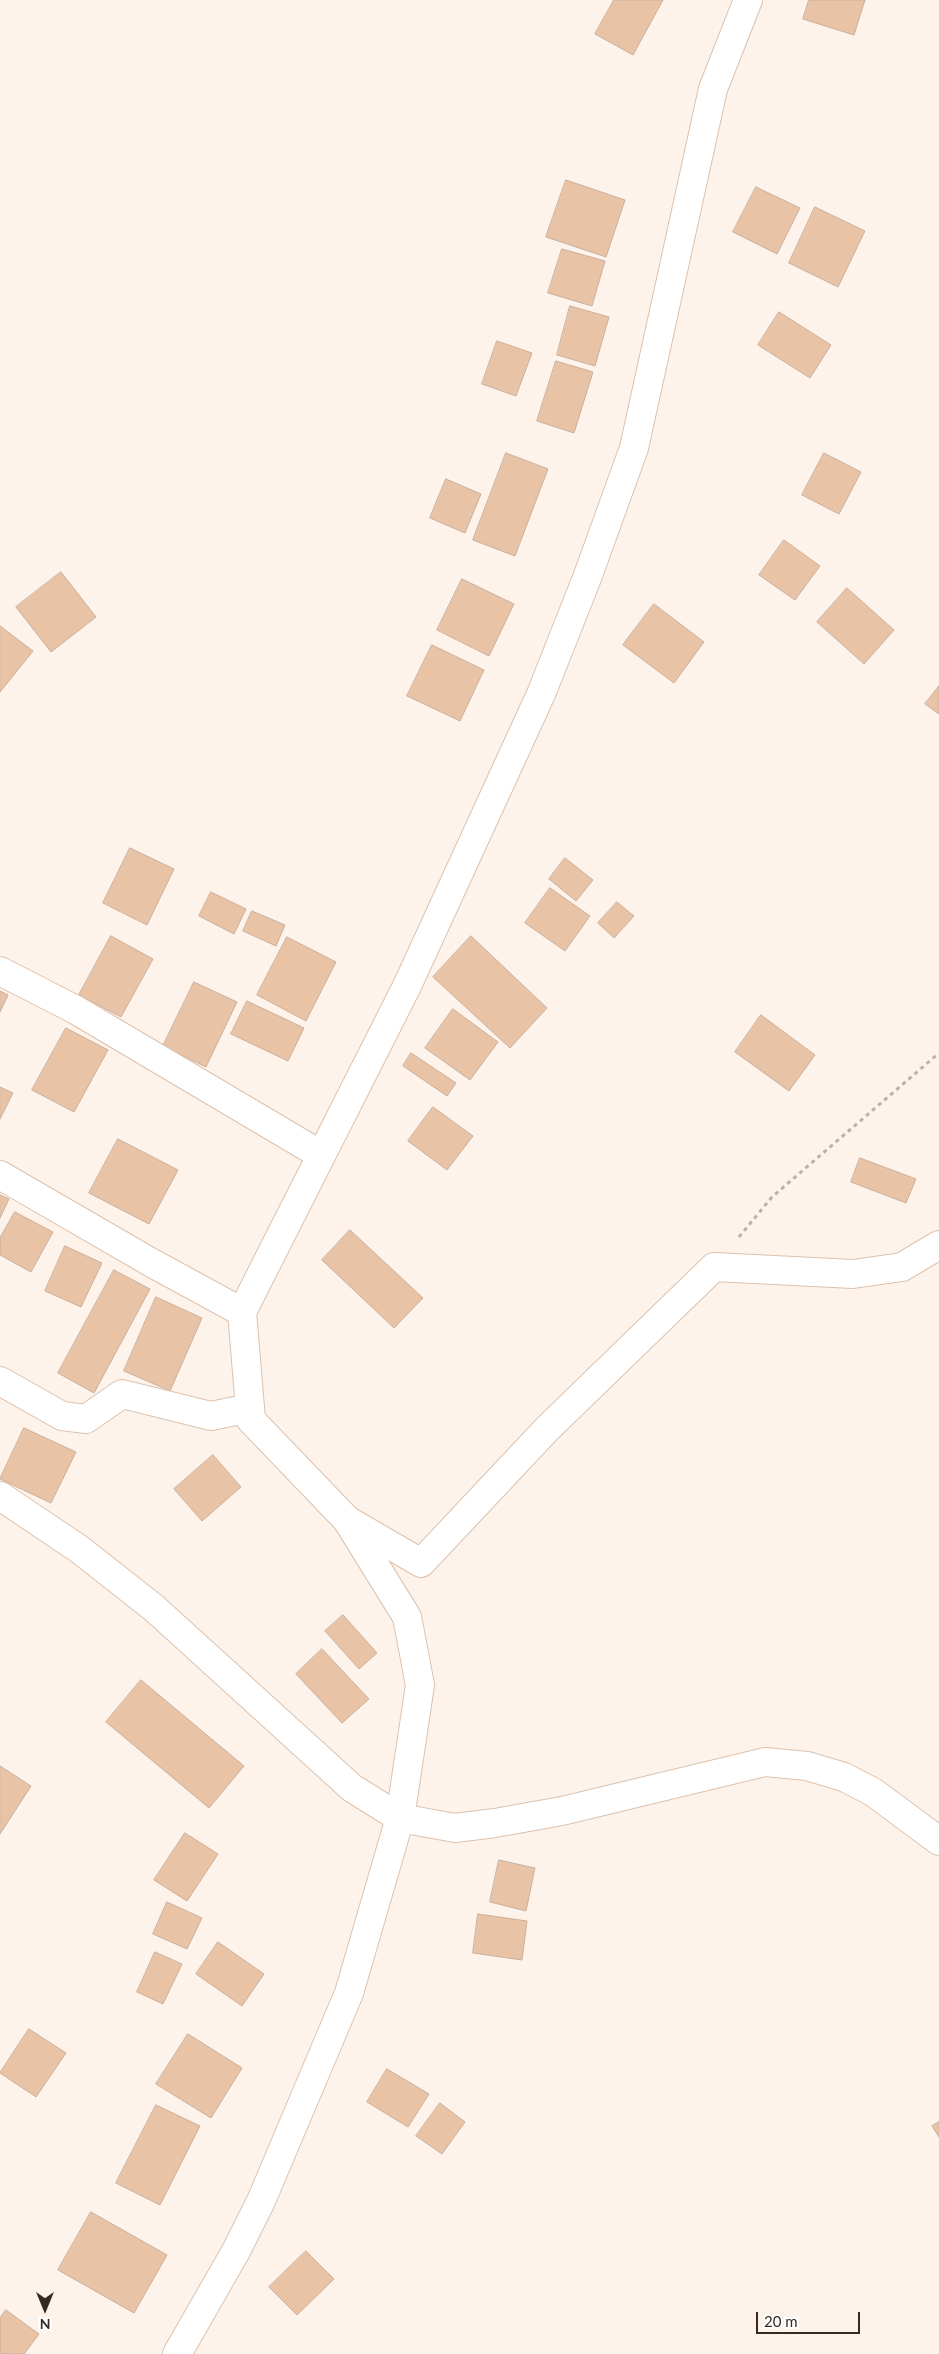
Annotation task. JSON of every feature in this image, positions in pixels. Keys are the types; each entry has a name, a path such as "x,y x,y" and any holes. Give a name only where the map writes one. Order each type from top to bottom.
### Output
{"street":[{"path":"177,2354 236,2251 261,2201 349,1993 400,1818 420,1685 407,1617 347,1520 251,1420 242,1312 407,986 541,694 586,578 634,448 713,89 748,0"},
{"path":"0,971 76,1010 322,1155"},
{"path":"0,1174 152,1263 242,1312"},
{"path":"347,1520 421,1564 547,1429 714,1267 853,1274 902,1266 939,1245"},
{"path":"0,1380 62,1416 86,1419 122,1394 211,1416 250,1408"},
{"path":"0,1496 79,1548 154,1608 352,1788 400,1818 455,1828 495,1823 562,1811 765,1762 807,1766 844,1777 873,1792 939,1841"}],"path":[{"path":"714,1267 772,1197 939,1053"}],"building":[{"path":"614,0 663,0 633,55 595,34"},
{"path":"809,0 865,0 854,35 803,19"},
{"path":"566,180 625,200 606,257 546,237"},
{"path":"756,187 800,208 777,254 733,232"},
{"path":"815,207 865,231 838,287 789,263"},
{"path":"562,249 605,261 592,306 548,293"},
{"path":"570,306 609,317 595,366 557,355"},
{"path":"779,312 831,345 810,378 758,345"},
{"path":"497,341 532,353 516,396 482,384"},
{"path":"556,361 593,372 574,433 537,421"},
{"path":"506,453 548,469 515,556 473,540"},
{"path":"824,453 861,472 839,514 802,495"},
{"path":"446,479 481,494 465,533 430,518"},
{"path":"784,540 820,566 795,600 759,575"},
{"path":"61,572 96,617 51,652 16,607"},
{"path":"462,579 514,604 489,656 437,630"},
{"path":"847,588 894,630 864,664 817,622"},
{"path":"654,604 704,642 674,683 623,645"},
{"path":"0,626 33,651 0,692"},
{"path":"432,645 484,670 460,721 407,696"},
{"path":"939,686 939,714 925,704"},
{"path":"130,848 174,869 147,925 103,903"},
{"path":"565,858 593,880 576,901 549,879"},
{"path":"550,888 590,916 565,951 525,923"},
{"path":"211,892 246,909 234,934 199,916"},
{"path":"617,902 634,916 614,938 598,923"},
{"path":"252,911 285,925 276,946 243,931"},
{"path":"111,936 153,959 121,1017 79,995"},
{"path":"471,936 547,1008 510,1048 433,977"},
{"path":"287,937 336,962 306,1021 257,995"},
{"path":"194,982 237,1002 206,1067 163,1046"},
{"path":"0,991 8,995 0,1012"},
{"path":"247,1001 304,1028 288,1061 231,1034"},
{"path":"453,1009 498,1042 470,1080 425,1048"},
{"path":"761,1015 815,1055 789,1091 735,1052"},
{"path":"66,1028 108,1050 74,1112 32,1090"},
{"path":"411,1053 456,1083 447,1096 403,1066"},
{"path":"0,1087 13,1093 0,1119"},
{"path":"433,1107 473,1136 447,1170 408,1141"},
{"path":"118,1139 178,1170 149,1224 89,1193"},
{"path":"860,1158 916,1179 906,1203 851,1182"},
{"path":"0,1195 9,1199 0,1218"},
{"path":"15,1212 53,1232 31,1272 0,1255 0,1238"},
{"path":"350,1230 423,1298 394,1328 322,1260"},
{"path":"65,1246 102,1263 81,1307 45,1291"},
{"path":"114,1270 150,1289 94,1393 58,1373"},
{"path":"156,1297 202,1318 170,1391 124,1371"},
{"path":"24,1428 76,1452 51,1503 0,1479"},
{"path":"213,1455 241,1487 202,1521 174,1489"},
{"path":"343,1615 377,1653 359,1669 325,1631"},
{"path":"322,1649 369,1699 342,1723 296,1674"},
{"path":"141,1680 244,1766 209,1808 106,1722"},
{"path":"0,1766 31,1786 0,1834"},
{"path":"185,1833 218,1854 187,1901 154,1880"},
{"path":"499,1860 535,1868 526,1911 490,1902"},
{"path":"167,1902 202,1918 187,1949 153,1934"},
{"path":"478,1914 527,1921 522,1960 473,1953"},
{"path":"218,1942 264,1974 242,2006 196,1974"},
{"path":"155,1952 182,1964 163,2004 137,1992"},
{"path":"29,2029 66,2053 36,2097 0,2073"},
{"path":"188,2034 242,2068 211,2118 156,2084"},
{"path":"387,2069 429,2094 408,2127 367,2102"},
{"path":"440,2103 465,2122 442,2154 416,2136"},
{"path":"156,2105 200,2126 160,2205 116,2183"},
{"path":"939,2122 939,2137 932,2126"},
{"path":"91,2212 167,2255 134,2313 58,2270"},
{"path":"306,2251 334,2279 297,2315 269,2287"},
{"path":"6,2310 39,2334 24,2354 0,2354 0,2318"}]}
